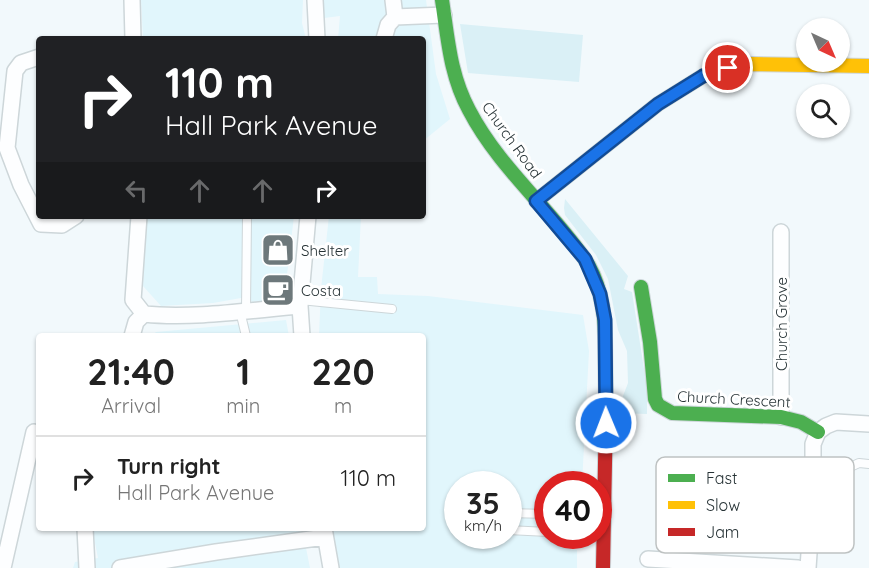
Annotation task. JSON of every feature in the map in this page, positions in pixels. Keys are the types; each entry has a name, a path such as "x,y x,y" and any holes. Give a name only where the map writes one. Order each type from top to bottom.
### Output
{"street":[{"path":"132,0 133,36"},
{"path":"315,0 318,36"},
{"path":"393,0 395,17"},
{"path":"385,36 388,25 395,17 443,8"},
{"name":"Church Road","path":"443,8 453,74 469,111 499,156 585,259 600,294 605,320 606,411 603,471"},
{"path":"36,58 21,63 15,71 7,147 21,185 36,214"},
{"path":"536,201 658,104 703,76 728,68 752,64 869,66"},
{"path":"38,219 41,224 62,225 71,219"},
{"path":"138,219 133,300 144,314 243,311 300,303"},
{"path":"302,333 300,303 308,219"},
{"name":"Church Grove","path":"781,232 781,417"},
{"name":"Church Crescent","path":"641,287 650,342 655,399 658,405 672,413 798,419 816,438"},
{"path":"133,333 136,322 144,314"},
{"path":"815,457 816,438 826,426 836,422 869,424"},
{"path":"3,568 34,432"},
{"path":"85,531 87,568"},
{"path":"120,568 324,532 331,568"},
{"name":"Church Road","path":"602,549 603,568"},
{"path":"808,568 809,553"},
{"path":"648,559 690,565 798,568"}],"lane":[{"path":"246,333 243,311 247,219"},
{"path":"300,303 392,309"},
{"path":"854,465 859,463 869,464"}],"shaded area":[{"path":"141,0 303,0 302,23 305,36 143,36"},
{"path":"323,0 426,0 436,74 450,119 426,139 426,36 338,36 340,16 324,18"},
{"path":"460,24 583,35 579,82 468,73"},
{"path":"565,199 628,276 624,289 632,292 647,388 647,414 620,413 621,401 628,383 627,351 618,330 608,279 596,255 565,215"},
{"path":"146,219 294,219 284,300 253,302 241,298 213,303 161,306 143,286"},
{"path":"329,219 361,219 358,277 377,277 378,294 428,296 583,315 589,351 583,471 534,471 534,549 577,550 577,568 339,568 328,531 426,531 426,333 319,333 321,289"},
{"path":"286,320 288,333 155,333"},
{"path":"93,531 307,531 303,533 310,568 73,568 75,562 98,558"}],"traffic: fast":[{"path":"442,0 454,70 469,110 494,150 570,239 589,266 600,295 605,336"},
{"path":"641,287 650,342 655,399 658,405 672,413 781,417 801,422 818,432"}],"traffic: slow":[{"path":"536,201 658,104 703,76 728,68 752,64 869,66"}],"traffic: jam":[{"path":"603,568 605,336"}],"place":[{"name":"Shelter","path":"278,250"},
{"name":"Costa","path":"278,290"}],"route":[{"path":"606,423 605,320 600,294 585,259 536,201 572,170 658,104 703,76 728,68"}]}
